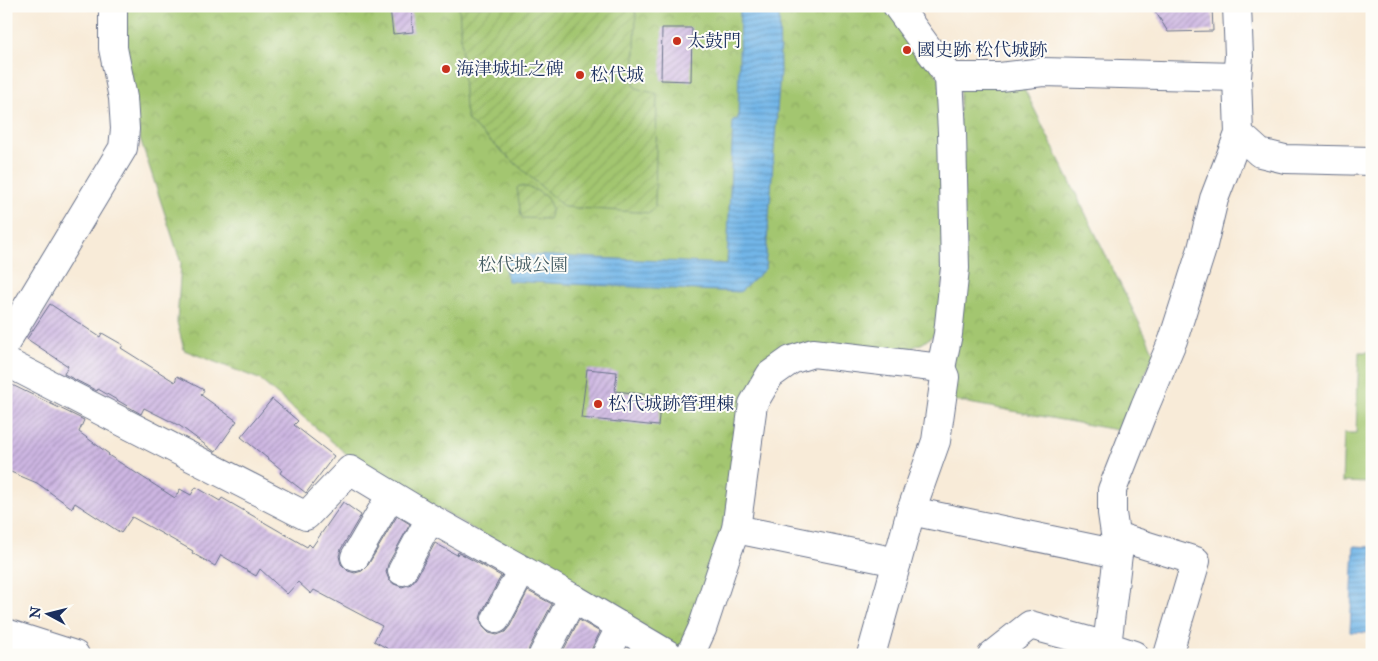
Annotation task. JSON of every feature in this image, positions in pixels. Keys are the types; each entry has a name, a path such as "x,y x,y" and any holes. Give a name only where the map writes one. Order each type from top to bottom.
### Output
{"street":[{"path":"6,342 123,148 125,129 123,98 113,48 113,6"},
{"path":"871,655 911,511 936,441 945,377 941,368 948,334 955,268 949,77 897,6"},
{"path":"1107,646 1117,545 1112,513 1112,490 1144,406 1173,340 1202,249 1214,199 1239,134 1237,6"},
{"path":"949,77 1000,77 1042,72 1237,77"},
{"path":"1239,134 1260,153 1285,159 1372,161"},
{"path":"690,655 702,629 736,529 753,404 770,375 791,360 813,354 941,368"},
{"path":"6,362 306,516 350,470 430,519 573,598 669,655"},
{"path":"355,557 391,495"},
{"path":"911,511 1117,545 1196,561 1168,655"},
{"path":"402,571 430,519"},
{"path":"736,529 897,562"},
{"path":"496,618 522,570"},
{"path":"543,655 573,598"},
{"path":"992,655 1030,625 1134,655"},
{"path":"606,655 621,626"},
{"path":"6,633 75,655"}],"green space":[{"name":"松代城公園","path":"123,6 886,6 940,79 944,273 939,331 923,343 901,352 776,356 725,542 685,653 350,457 259,379 184,350 177,322 181,263 137,129 122,45"},
{"path":"459,6 632,6 636,14 634,86 657,95 655,207 650,213 564,207 468,121 465,109"},
{"path":"960,84 1022,84 1154,353 1122,431 952,400"},
{"path":"519,186 532,189 544,195 550,206 549,219 523,218 521,216 517,188"},
{"path":"1359,352 1372,352 1372,483 1342,482 1344,433 1356,433"}],"water":[{"path":"740,6 779,6 780,72 765,269 740,292 508,281 503,259 508,254 727,264 733,120 738,119"},
{"path":"1354,546 1372,547 1372,633 1350,632"}],"building":[{"path":"411,6 413,32 393,34 390,7"},
{"path":"1152,6 1212,6 1213,31 1168,32"},
{"name":"太鼓門","path":"662,28 692,28 691,81 661,80"},
{"path":"50,304 100,337 102,333 123,345 121,348 175,382 177,376 204,390 201,395 237,421 215,452 180,426 144,408 141,414 98,389 97,391 64,374 68,366 27,339"},
{"path":"587,369 617,372 615,391 661,396 658,426 581,418"},
{"path":"6,382 84,420 79,432 108,455 175,498 180,489 191,495 196,487 220,501 222,498 307,547 309,544 312,547 343,502 361,515 341,549 339,556 341,564 348,571 355,573 362,571 368,565 397,516 410,524 388,564 386,572 389,580 402,587 411,584 435,543 457,555 458,552 501,576 480,619 483,627 489,633 497,635 505,632 528,591 552,604 529,648 528,655 399,655 374,641 382,626 314,590 311,594 298,582 287,594 260,569 256,576 221,555 215,566 192,553 193,551 132,517 121,533 75,503 72,508 37,483 6,470"},
{"path":"272,399 298,421 294,425 334,456 306,493 280,473 282,470 241,437"},
{"path":"579,620 600,632 592,648 591,655 561,655"}],"place":[{"name":"太鼓門","path":"677,41"},
{"name":"國史跡 松代城跡","path":"907,50"},
{"name":"海津城址之碑","path":"446,69"},
{"name":"松代城","path":"580,75"},
{"name":"松代城跡管理棟","path":"598,404"}]}
